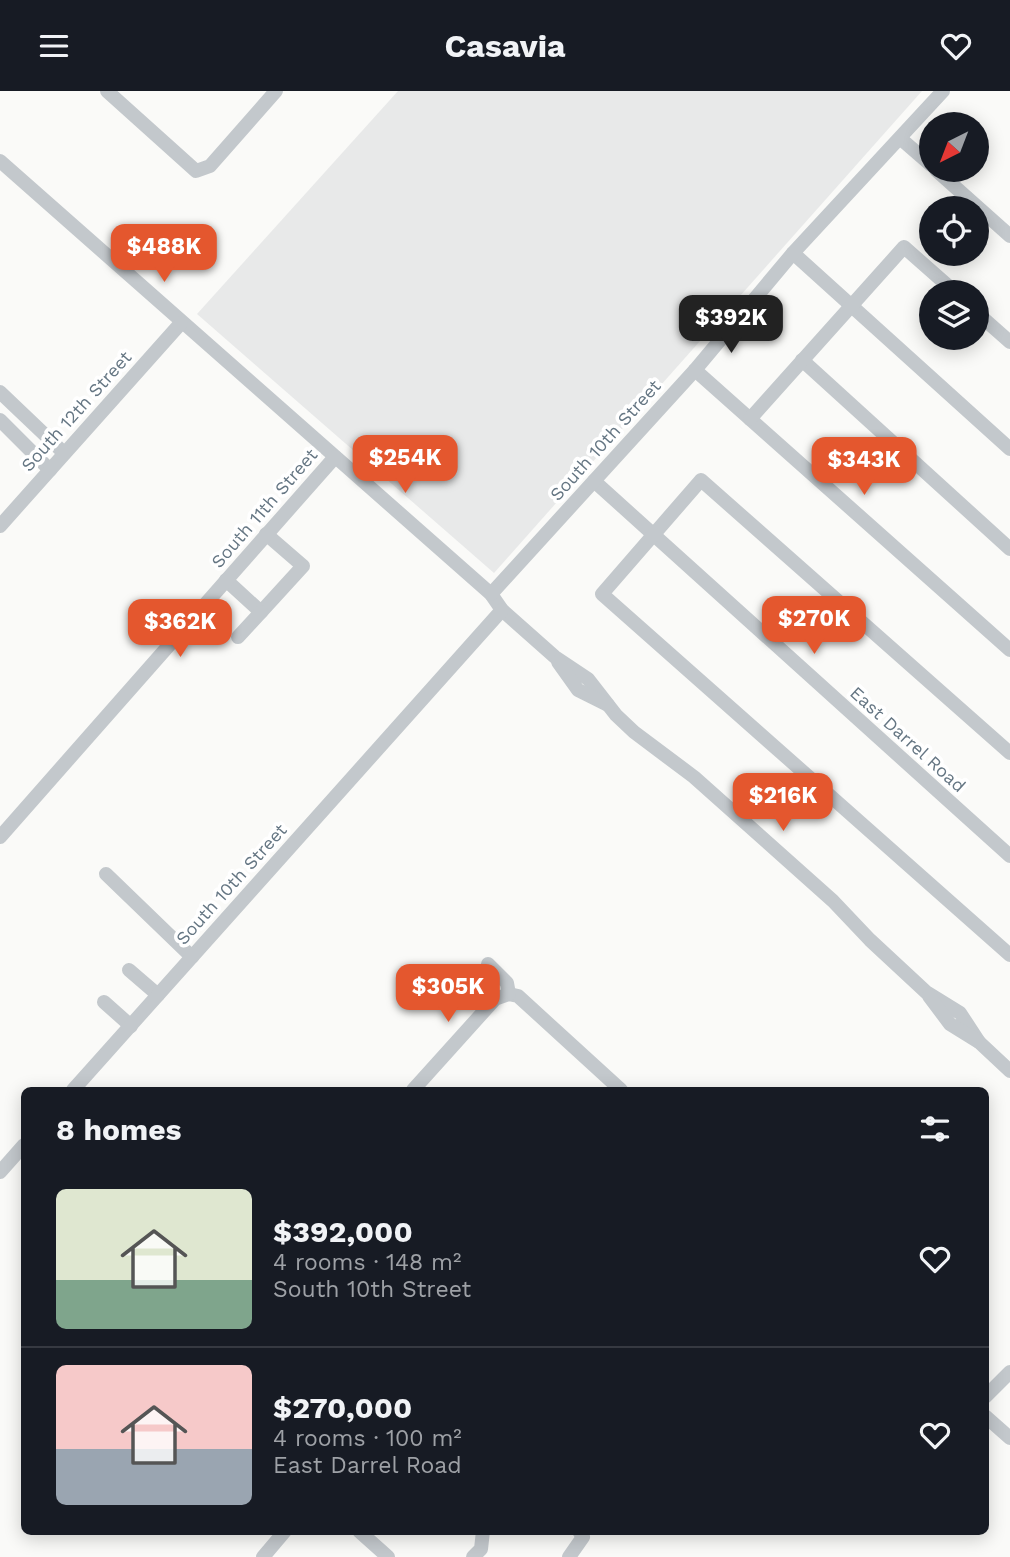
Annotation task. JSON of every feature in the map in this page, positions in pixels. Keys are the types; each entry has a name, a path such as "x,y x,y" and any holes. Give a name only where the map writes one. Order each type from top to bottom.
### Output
{"street":[{"path":"107,91 196,171 210,166 276,91"},
{"name":"South 10th Street","path":"491,594 695,370 793,253 943,91"},
{"path":"901,139 919,155"},
{"path":"0,161 491,594 502,610 555,657 588,679 608,705 634,731 694,776 833,901 926,992 960,1013 979,1042 1010,1071"},
{"path":"949,182 1010,236"},
{"path":"750,419 904,247 941,280"},
{"path":"793,253 1010,449"},
{"name":"South 12th Street","path":"0,526 181,323"},
{"path":"989,323 1010,342"},
{"path":"802,360 1010,549"},
{"path":"695,370 1010,650"},
{"path":"0,392 64,453"},
{"path":"0,420 50,470"},
{"name":"South 11th Street","path":"0,837 335,457"},
{"path":"1010,753 701,480 602,594 1010,955"},
{"name":"East Darrel Road","path":"594,481 1010,856"},
{"path":"238,637 303,566 266,534"},
{"path":"226,580 261,612"},
{"name":"South 10th Street","path":"76,1087 502,610"},
{"path":"106,874 192,957"},
{"path":"488,964 507,983 509,993"},
{"path":"129,970 158,995"},
{"path":"416,1087 495,999 509,993 518,996 618,1087"},
{"path":"104,1002 131,1026"},
{"path":"0,1172 21,1148"},
{"path":"989,1393 1010,1372"},
{"path":"989,1420 1010,1438"},
{"path":"263,1557 282,1535"},
{"path":"363,1535 388,1557"},
{"path":"473,1557 481,1549 482,1535"},
{"path":"569,1557 583,1537 582,1535"}],"shaded area":[{"path":"398,91 922,91 494,573 197,314"}]}
